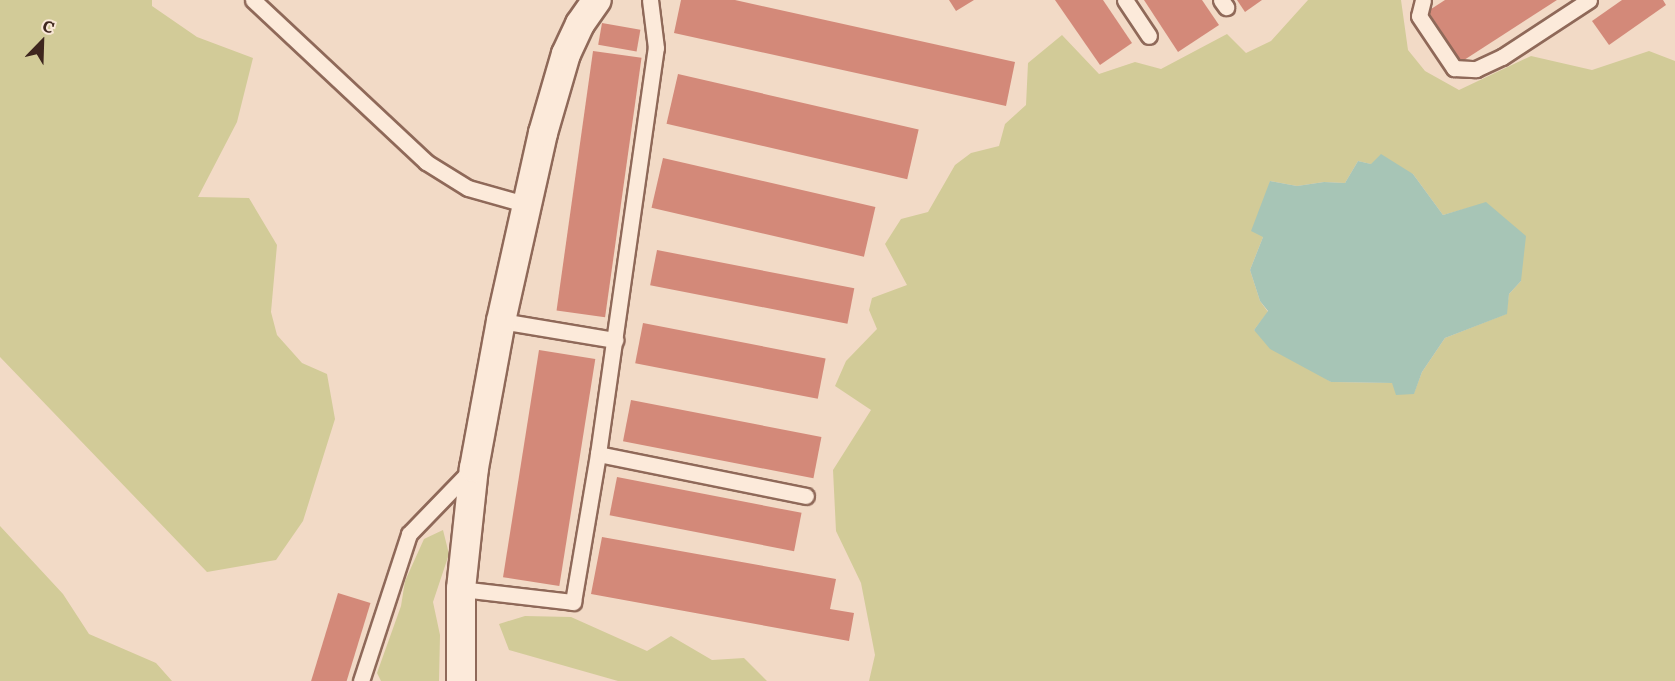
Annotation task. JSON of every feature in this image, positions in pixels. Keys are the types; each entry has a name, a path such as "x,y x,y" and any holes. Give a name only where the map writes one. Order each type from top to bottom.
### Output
{"street":[{"path":"461,681 461,589 474,468 501,321 525,204 566,54 580,24 597,0"}],"lane":[{"path":"253,0 426,162 468,188 525,204"},
{"path":"461,589 573,602 598,454 656,48 650,0"},
{"path":"1125,0 1149,36"},
{"path":"1423,0 1419,16 1454,68 1476,69 1502,57 1589,0"},
{"path":"501,321 615,340"},
{"path":"598,454 806,495"},
{"path":"361,681 409,534 474,468"}],"shaded area":[{"path":"0,0 152,0 152,6 197,37 253,58 237,122 198,197 249,198 277,245 271,312 277,335 302,363 327,374 335,419 303,521 276,560 207,572 0,357"},
{"path":"1308,0 1401,0 1408,50 1425,71 1459,90 1531,56 1592,70 1649,51 1675,61 1675,681 869,681 875,655 861,583 836,531 833,470 871,410 835,386 846,361 877,329 869,310 872,298 907,285 885,244 901,219 928,212 955,165 971,153 999,146 1005,124 1026,105 1028,63 1062,35 1099,74 1135,62 1161,69 1227,34 1246,53 1271,41","holes":["1358,161 1413,174 1443,215 1486,203 1521,281 1509,294 1506,314 1445,338 1422,372 1414,393 1392,383 1331,382 1254,330 1268,312 1260,301 1250,270 1263,237 1270,181 1297,186 1324,182 1345,183"]},
{"path":"1381,154 1413,174 1443,215 1486,202 1526,236 1521,281 1509,294 1507,314 1445,338 1422,372 1414,394 1396,395 1392,383 1331,382 1270,349 1254,330 1268,311 1260,301 1250,270 1263,237 1251,231 1270,181 1297,186 1324,182 1345,183 1358,161 1371,164"},
{"path":"0,526 63,594 89,634 156,663 172,681 0,681"},
{"path":"443,530 449,554 433,602 440,635 439,681 381,681 377,673 401,606 405,581 424,539"},
{"path":"525,616 571,617 647,651 671,636 712,660 744,658 767,681 618,681 509,650 499,624"}],"building":[{"path":"681,0 735,0 1015,62 1006,106 674,33"},
{"path":"949,0 974,0 956,11"},
{"path":"1055,0 1103,0 1132,43 1100,65"},
{"path":"1144,0 1202,0 1219,25 1178,52"},
{"path":"1237,0 1262,0 1245,12"},
{"path":"1445,0 1557,0 1461,62 1428,11"},
{"path":"1622,0 1663,0 1666,5 1609,45 1592,21"},
{"path":"602,23 640,30 637,51 598,45"},
{"path":"593,51 642,58 605,317 557,310"},
{"path":"678,74 919,130 907,179 667,124"},
{"path":"663,158 875,207 864,257 652,208"},
{"path":"657,250 854,288 847,324 650,285"},
{"path":"643,323 826,358 818,399 635,363"},
{"path":"539,350 595,359 559,586 503,577"},
{"path":"631,400 821,437 813,478 623,441"},
{"path":"617,477 802,513 794,551 610,515"},
{"path":"602,537 836,579 830,609 854,613 849,641 591,594"},
{"path":"338,593 371,603 347,681 311,681"}]}
